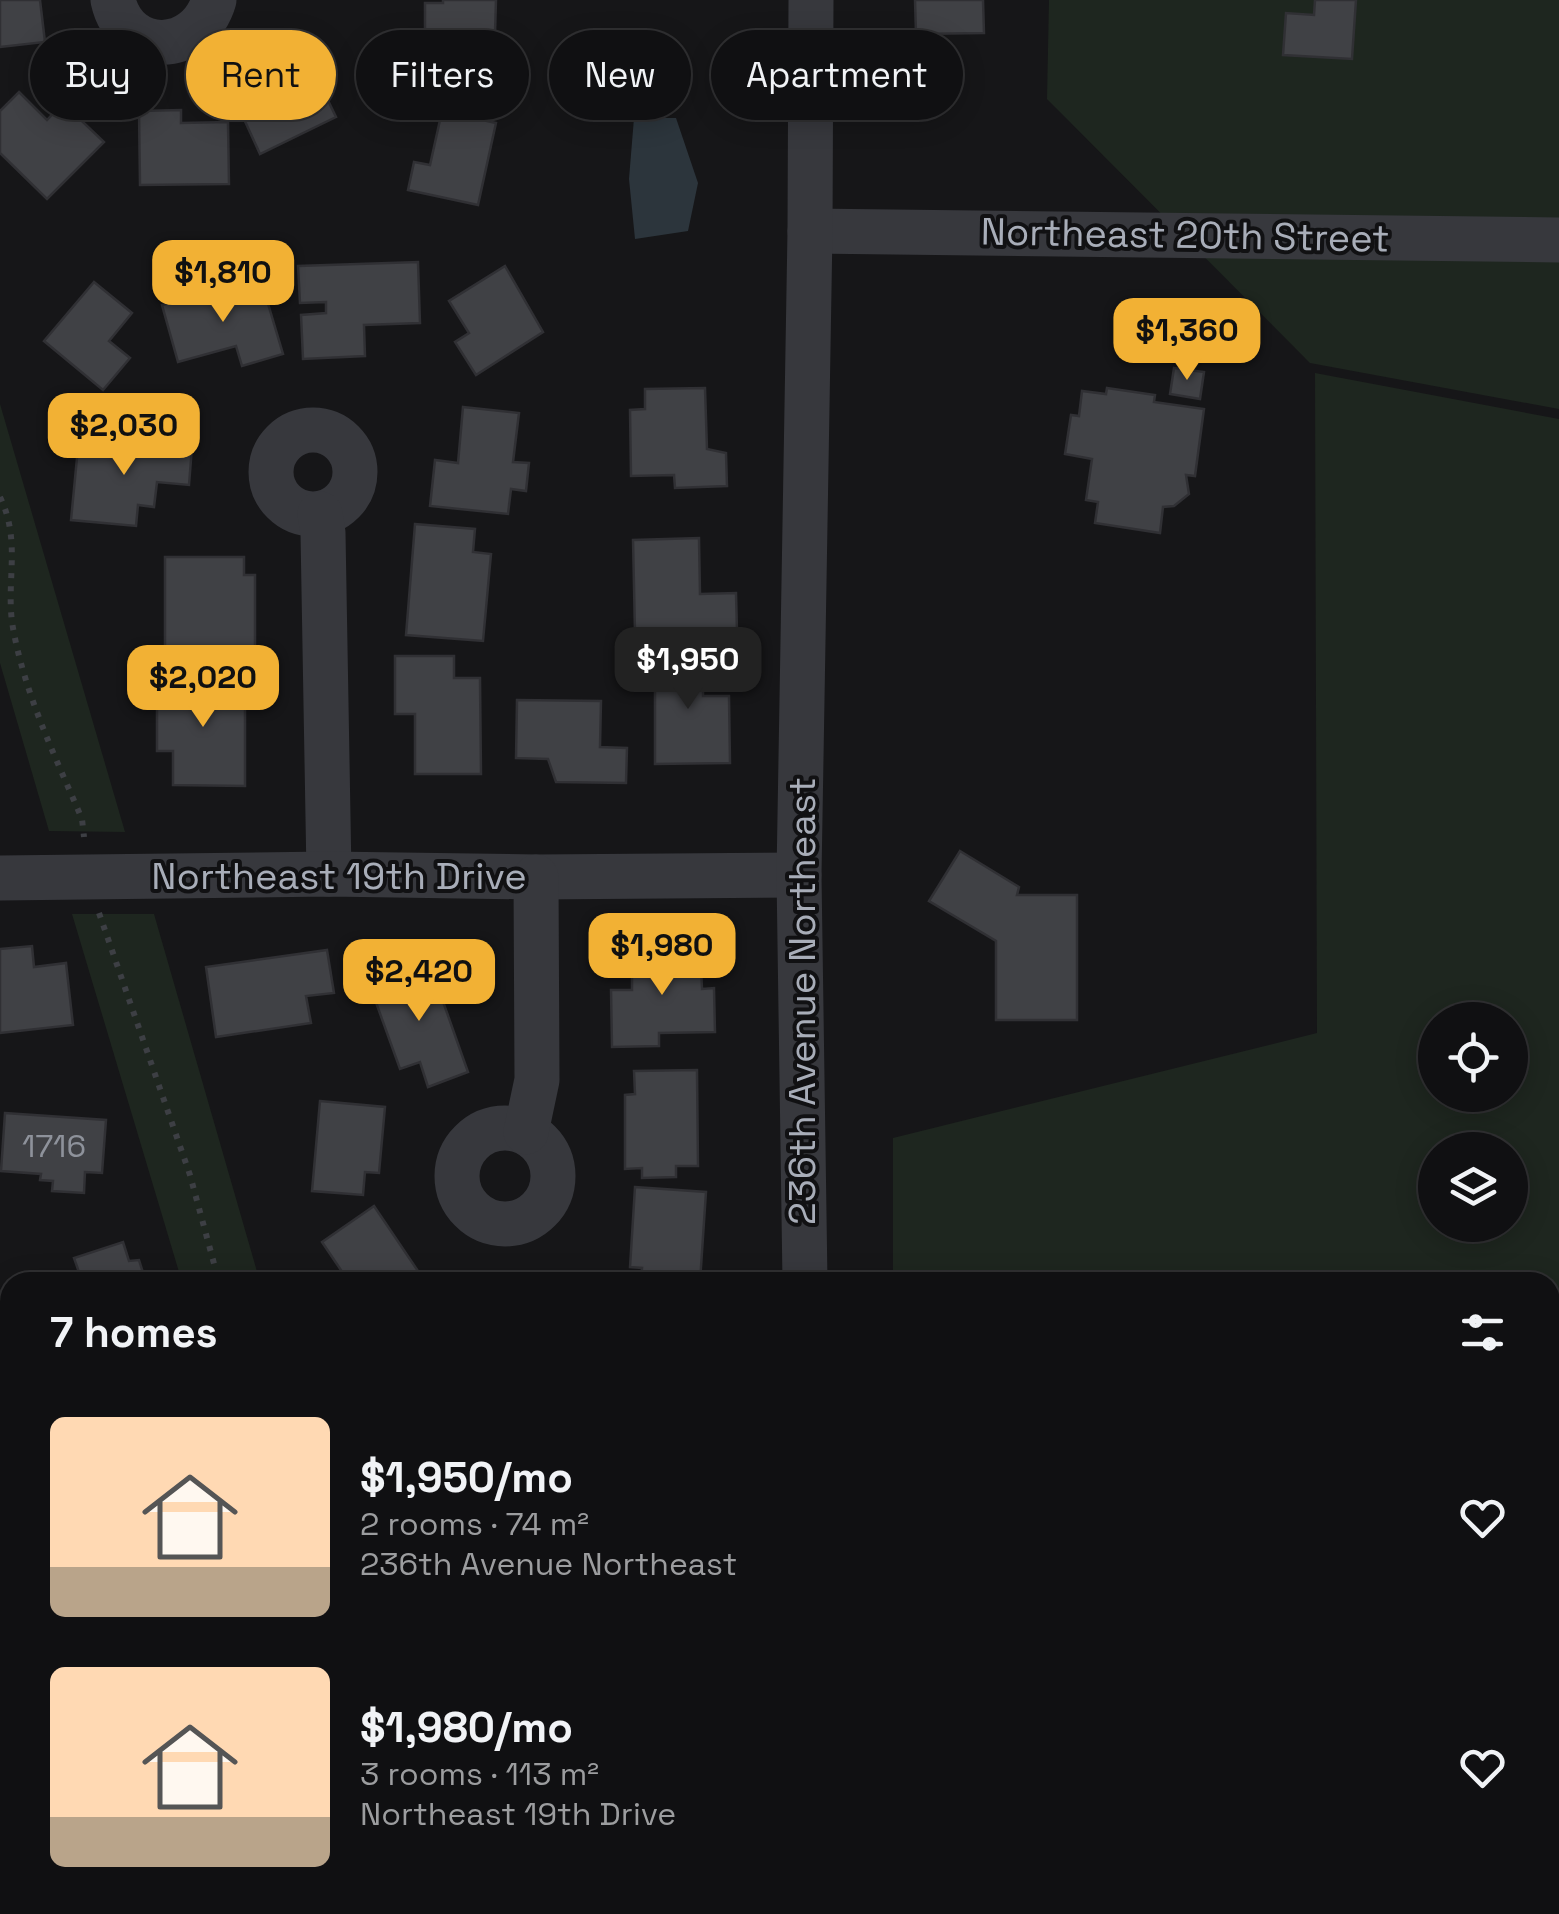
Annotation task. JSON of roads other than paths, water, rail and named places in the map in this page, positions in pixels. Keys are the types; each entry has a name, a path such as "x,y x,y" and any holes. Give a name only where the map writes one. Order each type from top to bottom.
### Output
{"street":[{"path":"113,0 121,22 134,34 168,43 185,39 200,29 214,0"},
{"name":"236th Avenue Northeast","path":"804,1272 798,875 811,0"},
{"name":"Northeast 20th Street","path":"810,231 1559,240"},
{"path":"320,514 330,874"},
{"name":"Northeast 19th Drive","path":"0,878 798,875"},
{"path":"526,1132 537,1080 536,877"},
{"path":"0,1327 0,1352"}]}
